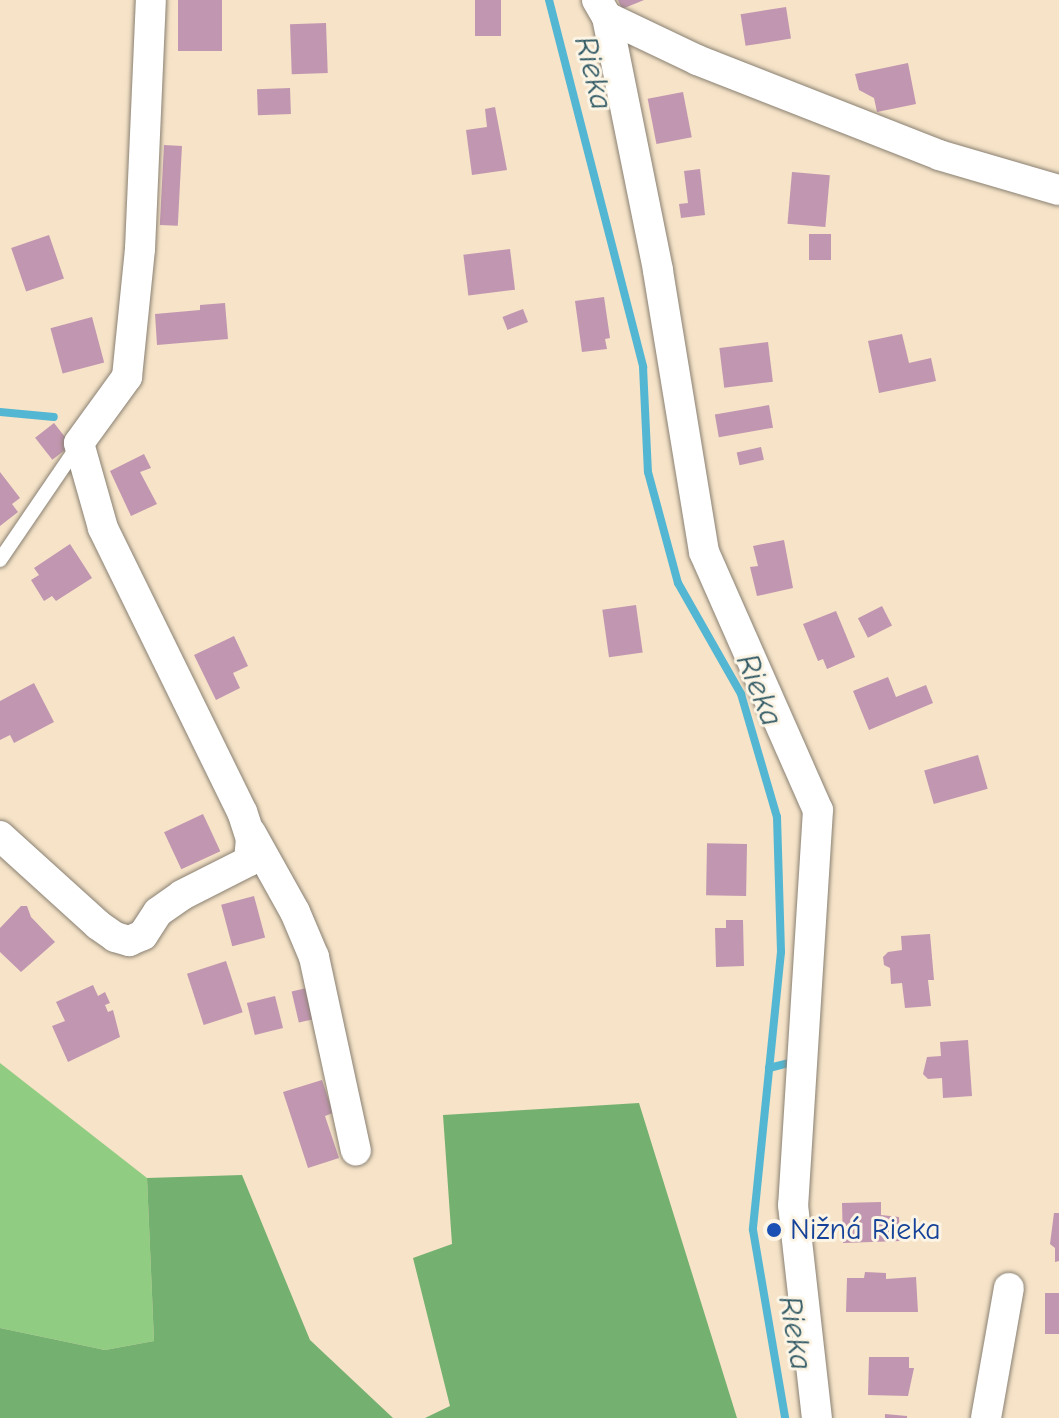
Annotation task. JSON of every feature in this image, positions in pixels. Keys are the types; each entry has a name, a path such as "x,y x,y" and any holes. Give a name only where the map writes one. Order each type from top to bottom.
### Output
{"street":[{"path":"151,0 140,249 127,377 79,443 103,528 246,824 295,912 314,957 356,1151"},
{"path":"602,8 697,60 939,155 1058,194"},
{"path":"602,8 658,271 704,552 818,810 793,1205 817,1418"},
{"path":"0,836 98,925 115,937 129,941 143,935 158,912 182,895 224,877 249,861 251,839 246,824"},
{"path":"986,1418 1009,1288"}],"lane":[{"path":"0,560 69,464 79,443"}],"green space":[{"path":"0,1063 147,1178 154,1341 105,1350 0,1328"},
{"path":"639,1103 737,1418 425,1418 450,1406 413,1258 452,1244 443,1115"},
{"path":"242,1175 310,1340 393,1418 0,1418 0,1328 105,1350 154,1341 147,1178"}],"building":[{"path":"178,0 222,0 222,51 178,51"},
{"path":"475,0 501,0 501,36 475,36"},
{"path":"618,0 644,0 622,9"},
{"path":"786,7 791,39 746,46 741,14"},
{"path":"326,23 328,73 292,74 290,24"},
{"path":"908,63 916,104 877,112 874,98 859,90 855,74"},
{"path":"290,88 291,114 258,115 257,89"},
{"path":"683,92 692,137 656,144 648,99"},
{"path":"495,107 507,170 472,175 466,130 487,127 485,109"},
{"path":"164,145 182,146 178,226 160,225"},
{"path":"700,169 705,215 681,218 679,204 688,203 684,171"},
{"path":"792,172 830,175 825,227 787,224"},
{"path":"809,234 831,234 831,260 809,260"},
{"path":"49,235 64,278 26,292 11,248"},
{"path":"510,249 515,290 468,295 463,255"},
{"path":"604,297 610,338 605,339 607,349 582,352 575,301"},
{"path":"225,303 228,339 157,345 155,314 200,310 200,305"},
{"path":"523,309 528,322 507,330 502,317"},
{"path":"92,317 104,362 63,374 50,328"},
{"path":"902,334 909,363 931,358 936,381 879,393 868,341"},
{"path":"768,342 773,382 724,388 719,348"},
{"path":"769,405 773,428 719,437 715,415"},
{"path":"54,423 71,445 52,460 35,438"},
{"path":"761,447 764,460 740,465 737,453"},
{"path":"144,454 151,468 140,472 157,504 131,516 110,471"},
{"path":"0,472 20,498 12,504 18,512 0,526"},
{"path":"784,540 793,588 757,596 750,567 758,566 753,546"},
{"path":"70,544 92,578 56,601 52,596 44,601 31,580 39,575 34,568"},
{"path":"636,605 643,653 609,657 602,610"},
{"path":"882,606 892,626 868,638 858,618"},
{"path":"836,611 855,657 827,669 823,659 818,661 803,624"},
{"path":"234,636 248,666 233,673 240,688 216,700 194,655"},
{"path":"888,677 896,697 926,685 933,703 869,730 853,691"},
{"path":"34,683 54,722 14,743 10,735 0,740 0,701"},
{"path":"978,755 988,789 934,804 924,770"},
{"path":"203,814 220,851 181,869 164,832"},
{"path":"707,843 747,844 746,896 706,895"},
{"path":"254,896 265,938 232,946 221,905"},
{"path":"21,906 27,906 31,917 55,942 21,972 0,952 0,928"},
{"path":"726,920 743,920 744,966 716,967 715,928 726,928"},
{"path":"930,934 934,980 928,980 931,1006 905,1008 902,983 891,984 890,968 884,965 883,957 888,952 902,950 901,936"},
{"path":"226,961 243,1012 204,1025 187,974"},
{"path":"93,985 98,996 105,992 110,1003 105,1005 108,1012 113,1010 120,1037 68,1062 52,1026 65,1021 56,1002"},
{"path":"315,986 322,1017 299,1023 292,991"},
{"path":"275,996 283,1028 255,1035 247,1003"},
{"path":"968,1040 972,1096 943,1098 942,1078 928,1079 923,1074 927,1057 941,1056 940,1042"},
{"path":"322,1080 333,1113 325,1116 339,1158 308,1168 283,1092"},
{"path":"881,1202 881,1215 899,1217 900,1241 843,1243 842,1203"},
{"path":"1054,1213 1059,1213 1059,1261 1055,1262 1055,1248 1050,1244"},
{"path":"865,1272 886,1273 886,1279 916,1277 918,1312 846,1312 847,1278 864,1278"},
{"path":"1045,1293 1059,1293 1059,1334 1045,1334"},
{"path":"869,1357 909,1357 909,1368 914,1368 908,1396 868,1395"},
{"path":"885,1414 907,1416 907,1418 885,1418"}],"waterway":[{"name":"Rieka","path":"549,0 643,367 648,472 678,583 741,694 777,817 781,952 753,1230 785,1418"},
{"path":"0,412 54,417"},
{"path":"769,1068 789,1063"}],"place":[{"name":"Nižná Rieka","path":"774,1230"}]}
